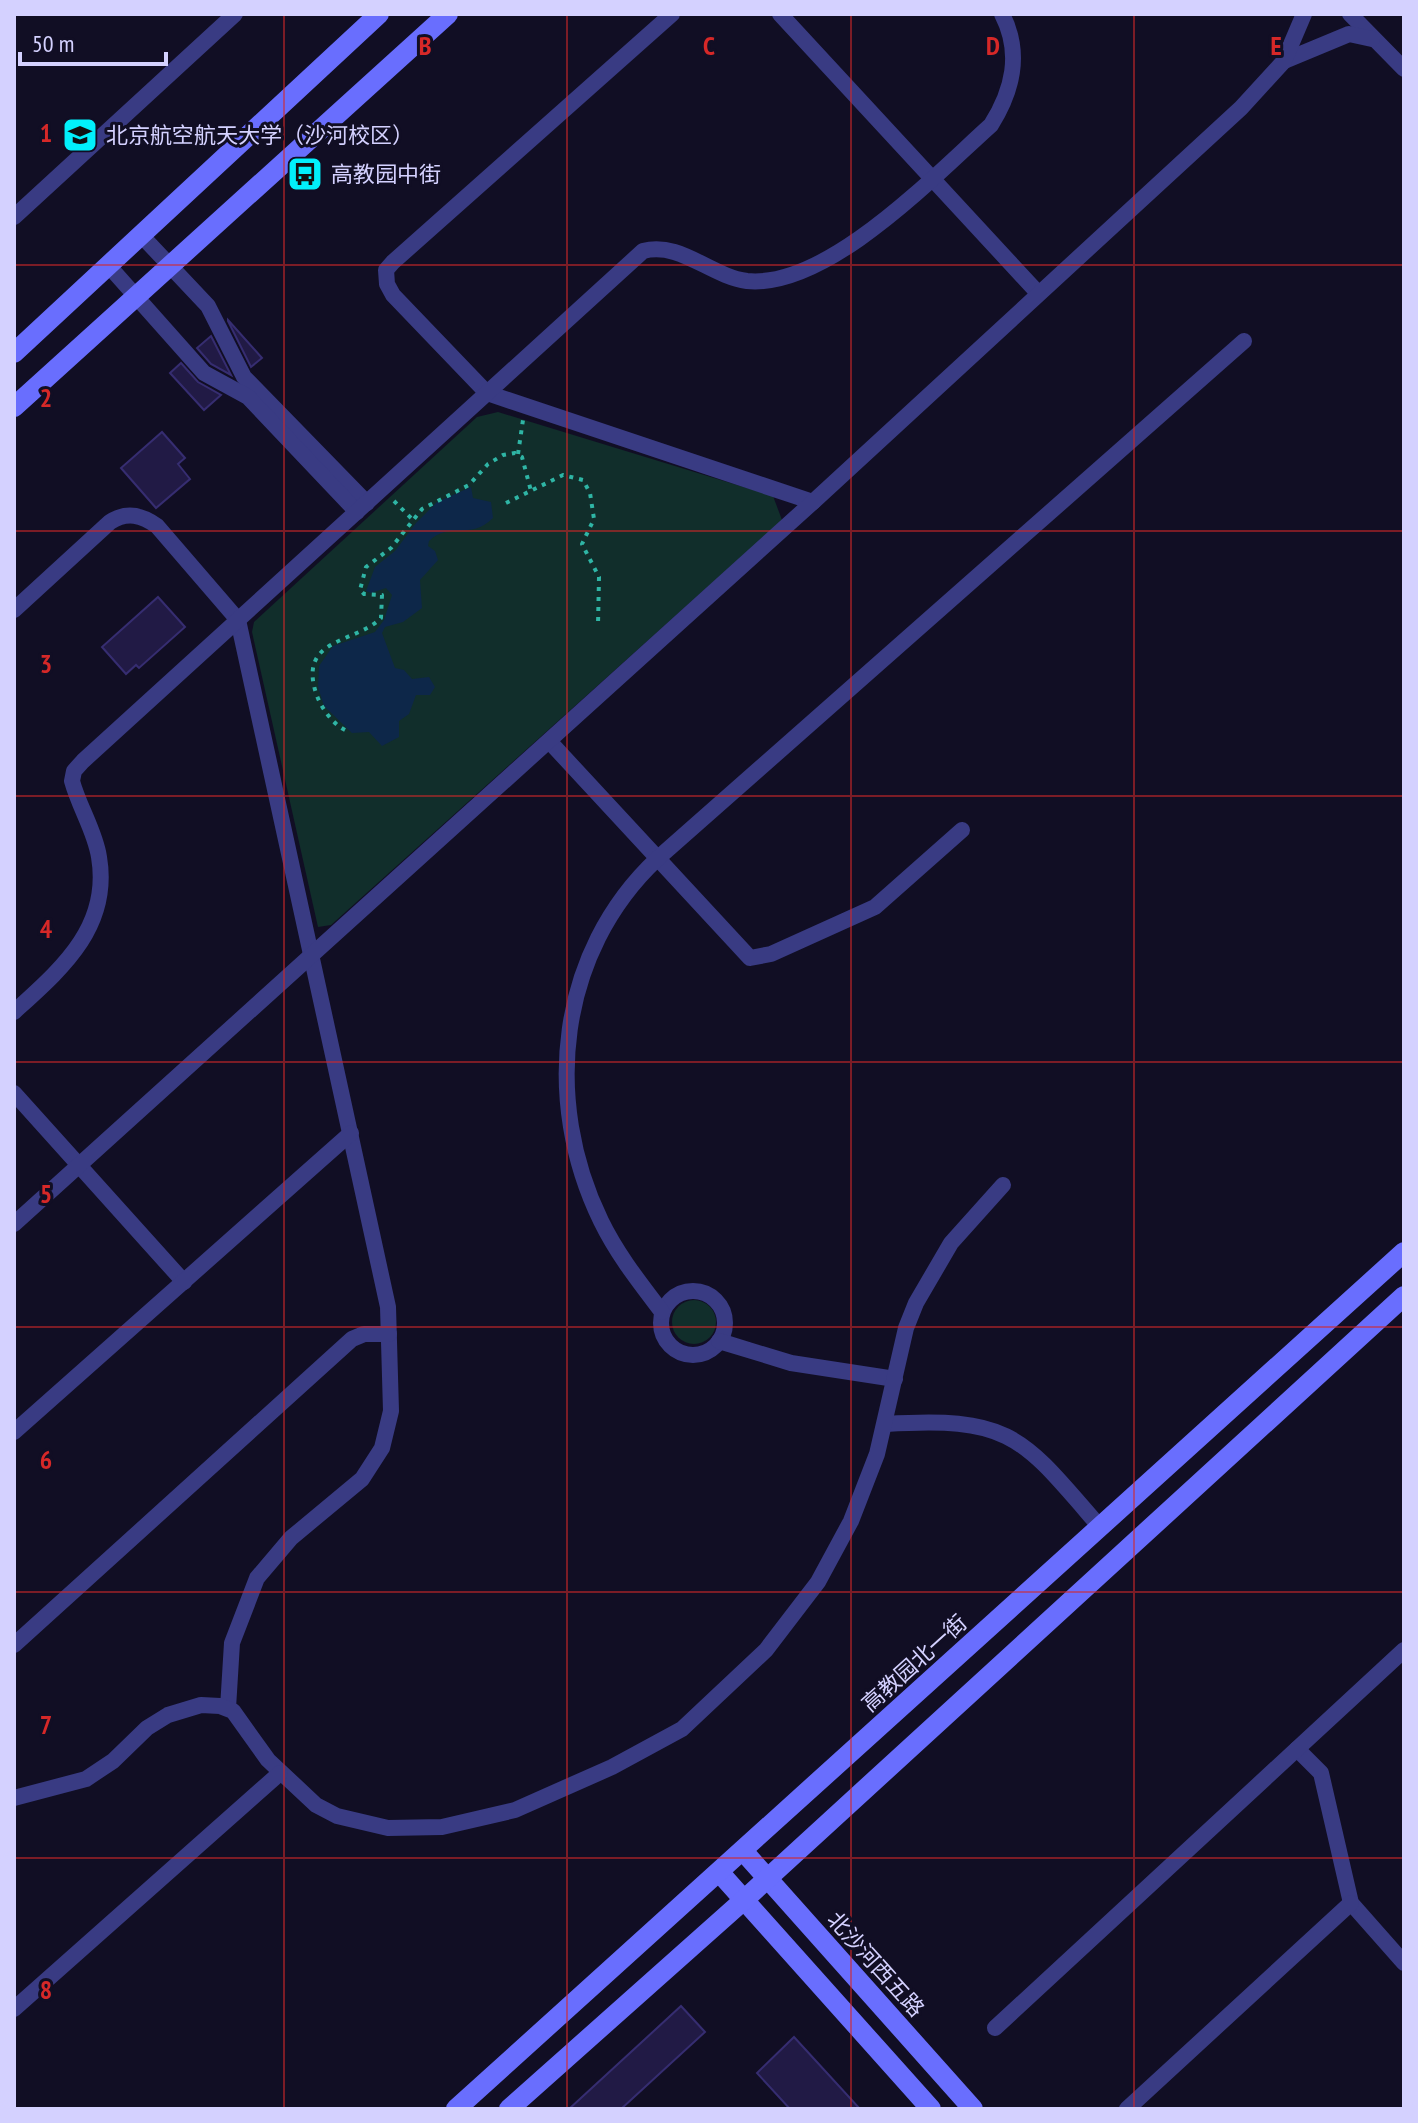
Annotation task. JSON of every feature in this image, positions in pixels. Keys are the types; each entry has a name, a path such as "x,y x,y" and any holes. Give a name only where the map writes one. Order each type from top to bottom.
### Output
{"street":[{"path":"14,217 235,14"},
{"path":"14,353 379,14"},
{"path":"14,407 448,14"},
{"path":"672,14 386,270 387,284 393,295 487,393 813,502"},
{"path":"780,14 1038,293"},
{"path":"14,1012 79,949 99,900 99,858 74,788 74,771 643,251 666,249 737,279 764,280 789,275 848,248 991,125 1006,101 1013,76 1011,34 1002,14"},
{"path":"14,1224 813,502 1241,108 1284,61 1304,14"},
{"path":"1350,14 1404,69"},
{"path":"1284,61 1349,34 1372,39"},
{"path":"141,235 216,318 244,377 362,508"},
{"path":"108,265 204,373 248,397 362,508"},
{"path":"662,1312 676,1295 686,1291 706,1293 721,1306 725,1316 719,1341 697,1355 676,1351 662,1334 662,1312 618,1251 594,1204 576,1145 566,1063 577,992 591,949 618,899 657,859 1244,341"},
{"path":"14,610 110,522 129,515 144,518 157,526 238,620 385,1286 389,1334 391,1411 382,1448 362,1479 298,1531 257,1578 232,1643 228,1708 280,1773 316,1805 337,1816 388,1828 431,1828 502,1814 536,1802 682,1729 766,1650 804,1603 851,1521 886,1424 906,1328 928,1279 969,1221 1003,1185"},
{"path":"549,741 742,952 758,958 881,903 962,830"},
{"path":"14,1093 184,1282"},
{"path":"14,1432 351,1133"},
{"name":"高教园北一街","path":"456,2109 744,1852 1404,1252"},
{"path":"509,2109 745,1899 1404,1296"},
{"path":"14,1645 352,1339 364,1334 389,1334"},
{"path":"719,1341 791,1363 895,1379"},
{"path":"886,1424 969,1424 1009,1435 1033,1453 1100,1527"},
{"path":"995,2028 1404,1650"},
{"path":"14,1798 86,1779 113,1761 136,1736 168,1715 201,1705 228,1708"},
{"path":"1297,1749 1321,1773 1351,1903 1404,1963"},
{"path":"14,2009 280,1773"},
{"name":"北沙河西五路","path":"744,1852 973,2109"},
{"path":"720,1873 931,2109"},
{"path":"1127,2109 1351,1903"}],"path":[{"path":"527,406 518,454 525,464 526,481 531,491"},
{"path":"345,730 335,724 318,699 313,678 316,662 329,645 371,626 381,618 384,597 377,593 364,594 359,583 370,562 391,548 412,519 431,503 469,485 488,464 503,455 518,454"},
{"path":"506,503 567,474 582,479 589,489 594,519 582,544 599,577 598,625"},
{"path":"381,490 412,519"}],"green space":[{"path":"498,412 773,496 782,520 331,925 318,927 252,632 254,622 477,417"},
{"path":"694,1300 709,1307 716,1322 709,1337 694,1344 679,1337 672,1322 679,1307"}],"water":[{"path":"471,487 473,498 491,502 493,518 476,528 444,532 429,541 428,546 435,551 438,560 420,580 422,608 403,622 385,627 382,633 395,668 404,670 412,679 429,677 435,687 430,695 416,695 409,714 399,721 399,737 382,746 369,732 352,733 324,706 318,687 319,666 333,646 375,632 384,620 392,595 386,588 371,593 366,591 375,567 395,551 437,502"}],"building":[{"path":"228,321 262,358 251,367"},
{"path":"211,336 231,375 211,364 197,348"},
{"path":"181,363 198,382 221,395 204,410 170,373"},
{"path":"162,432 185,458 178,464 190,479 156,508 121,468"},
{"path":"158,597 185,627 139,668 136,665 126,674 102,647"},
{"path":"681,2006 705,2032 621,2109 569,2109"},
{"path":"794,2037 860,2109 790,2109 757,2073"}],"place":[{"name":"北京航空航天大学（沙河校区）","path":"80,135"},
{"name":"高教园中街","path":"305,174"}]}
